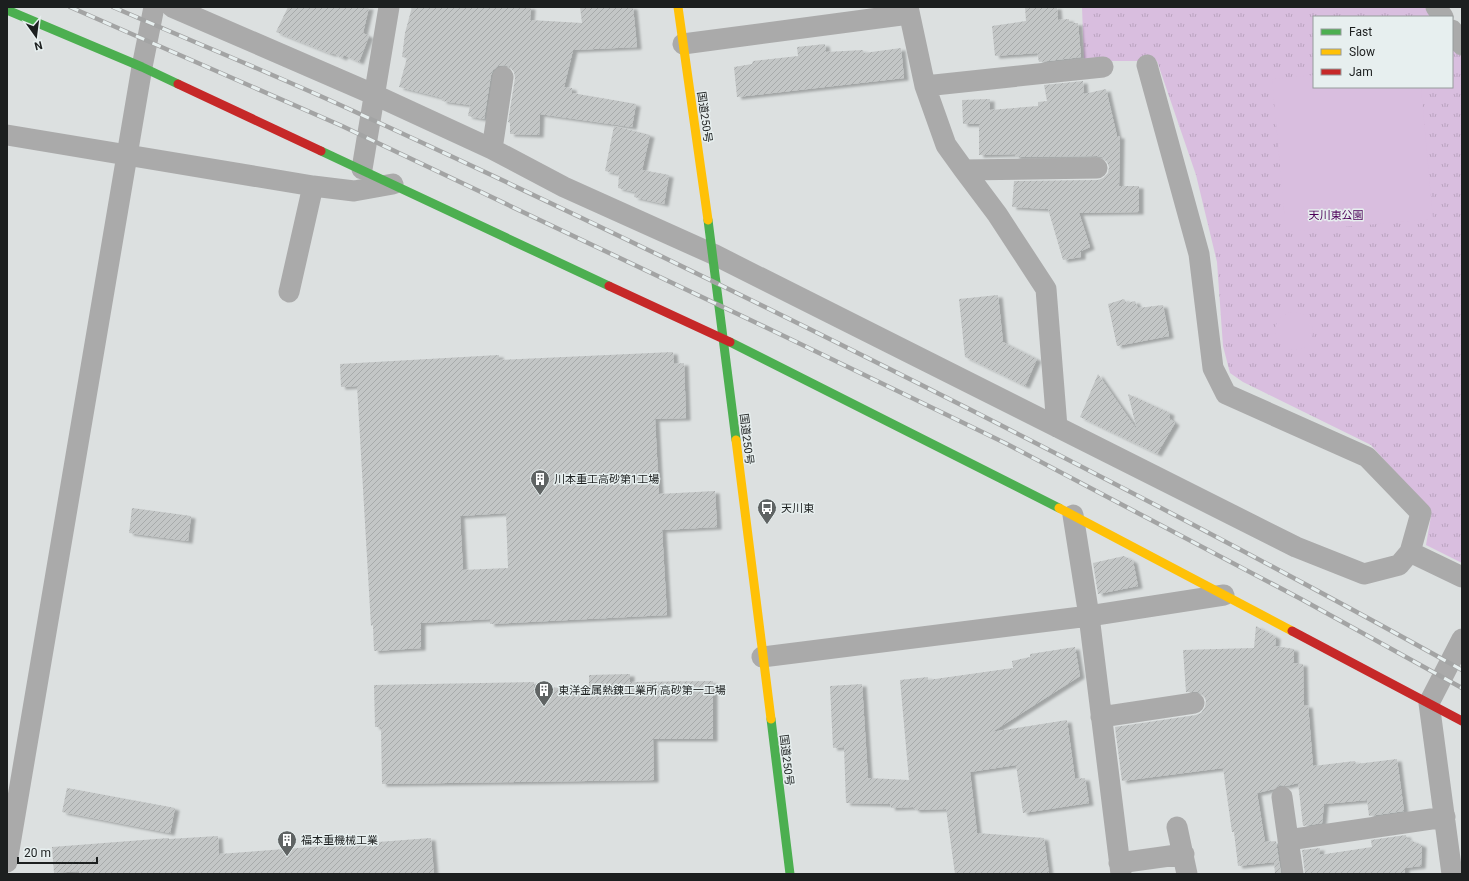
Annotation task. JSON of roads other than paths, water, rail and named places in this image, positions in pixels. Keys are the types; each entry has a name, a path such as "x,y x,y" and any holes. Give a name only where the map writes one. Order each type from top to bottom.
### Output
{"main road":[{"name":"国道250号","path":"678,7 713,254 790,874"},
{"path":"7,10 142,67 723,339 1073,515 1462,721"}],"street":[{"path":"7,862 126,156 154,7"},
{"path":"172,7 375,95 492,149 564,186 713,254 1296,547 1364,574 1398,565 1410,552 1421,513 1367,457 1226,394 1213,368 1200,254 1147,65"},
{"path":"362,169 390,7"},
{"path":"1436,7 1442,16"},
{"path":"683,44 908,11 926,86 946,145 997,214 1046,289 1057,427"},
{"path":"1453,32 1462,45"},
{"path":"926,86 1103,67"},
{"path":"492,149 502,77"},
{"path":"7,135 313,186 354,191 393,184"},
{"path":"964,170 1097,168"},
{"path":"289,292 313,186"},
{"path":"1073,515 1090,616 1120,869 1186,864 1177,827"},
{"path":"1410,552 1462,577"},
{"path":"762,657 1090,616 1224,595"},
{"path":"1452,874 1429,703 1462,639"},
{"path":"1101,718 1194,703"},
{"path":"1282,797 1293,874"},
{"path":"1288,840 1445,817"}],"railway":[{"path":"70,7 342,126 1005,443 1301,599 1462,688"},
{"path":"113,7 349,109 585,219 741,295 975,412 1158,506 1341,603 1462,670"}],"place":[{"name":"川本重工高砂第1工場","path":"540,496"},
{"name":"天川東","path":"767,525"},
{"name":"東洋金属熱錬工業所 高砂第一工場","path":"544,707"},
{"name":"福本重機械工業","path":"287,857"}],"park label":[{"name":"天川東公園","path":"1336,215"}]}
